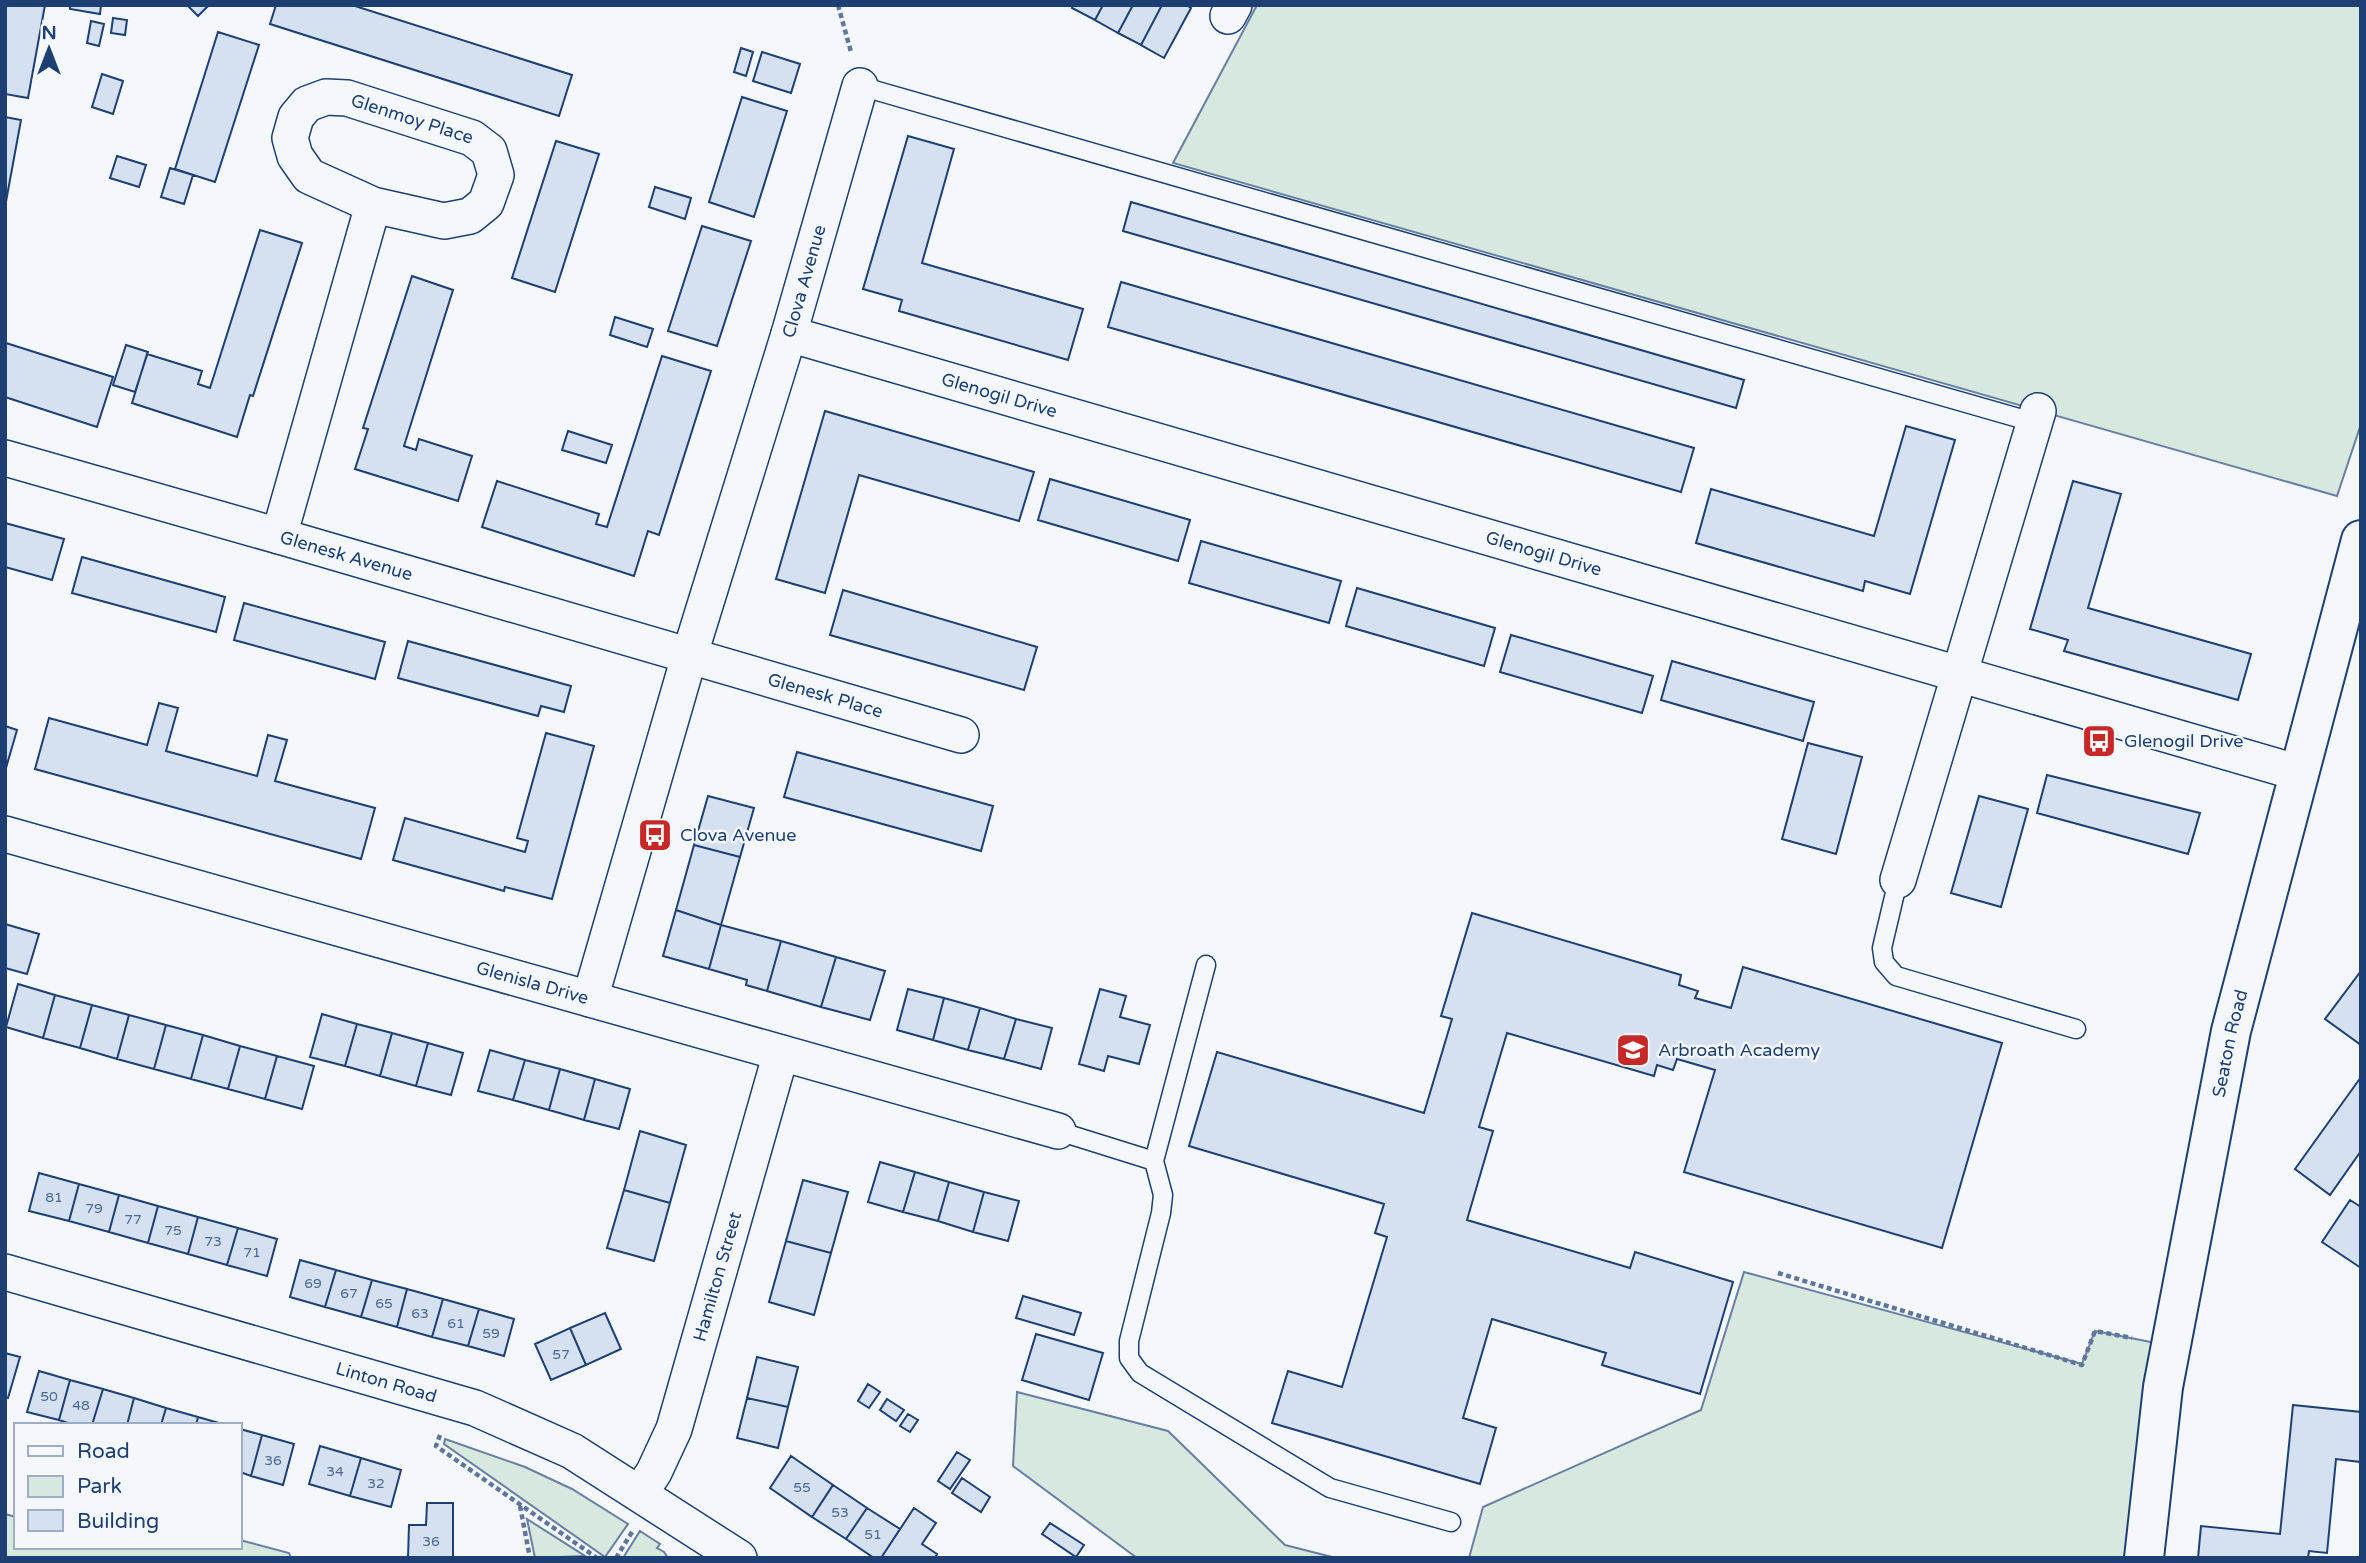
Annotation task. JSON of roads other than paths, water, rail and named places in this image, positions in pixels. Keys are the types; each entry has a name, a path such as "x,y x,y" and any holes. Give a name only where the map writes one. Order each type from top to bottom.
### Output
{"street":[{"name":"Clova Avenue","path":"590,999 689,657 789,334 860,86"},
{"name":"Glenmoy Place","path":"326,97 348,98 472,138 489,151 496,175 486,203 470,216 444,221 373,205 309,176 295,156 290,138 296,117 307,104 326,97"},
{"path":"279,536 373,205"},
{"name":"Glenogil Drive","path":"789,334 2299,773"},
{"path":"1898,880 2037,417"},
{"name":"Glenesk Avenue","path":"5,458 689,657"},
{"name":"Seaton Road","path":"2144,1558 2163,1387 2231,1031 2361,540"},
{"name":"Glenesk Place","path":"689,657 961,735"},
{"name":"Glenisla Drive","path":"5,834 1058,1131"},
{"name":"Hamilton Street","path":"640,1493 654,1472 674,1429 781,1054"},
{"name":"Linton Road","path":"5,1272 475,1408 572,1451 739,1558"}],"lane":[{"path":"860,86 2037,417"},
{"path":"1898,880 1882,948 1884,962 1896,976 2076,1029"},
{"path":"1206,965 1154,1161 1163,1195 1161,1213 1129,1341 1129,1358 1140,1373 1329,1488 1451,1522"},
{"path":"1058,1131 1154,1161"}],"place":[{"name":"Glenogil Drive","path":"2099,741"},
{"name":"Clova Avenue","path":"655,835"},
{"name":"Arbroath Academy","path":"1633,1050"}]}
